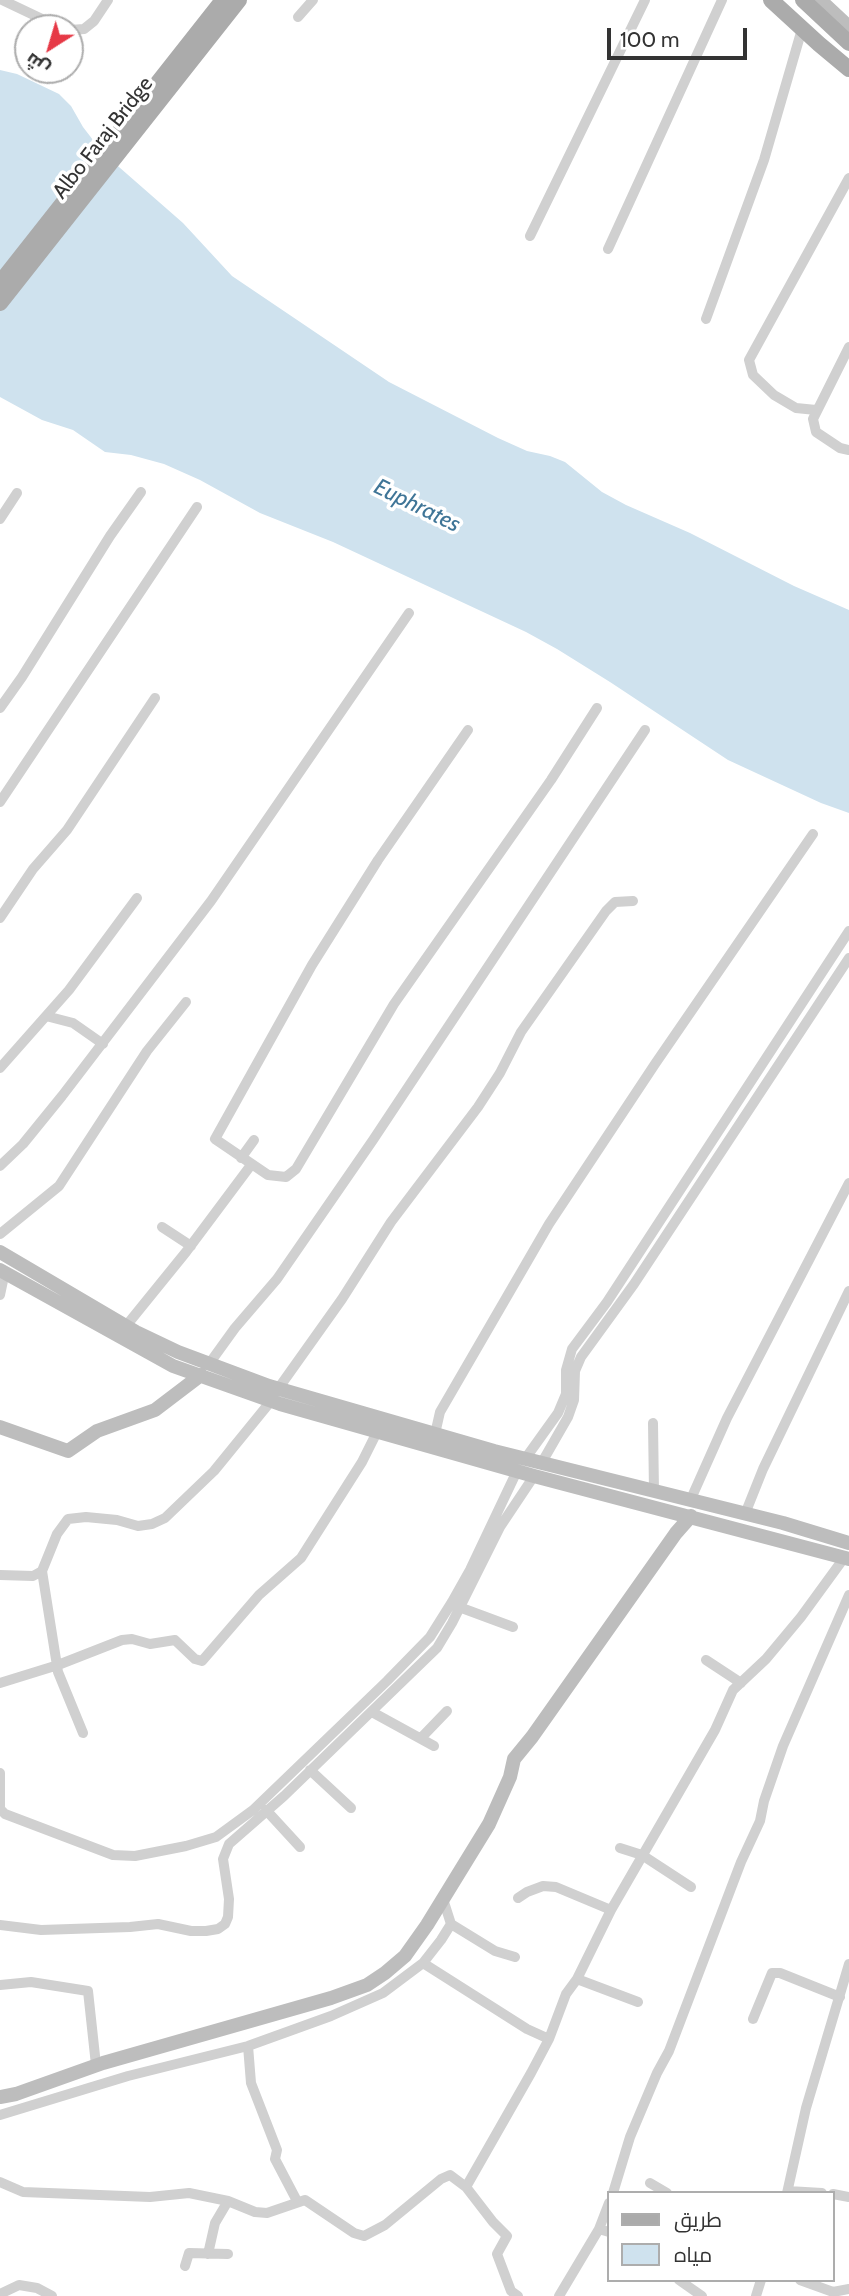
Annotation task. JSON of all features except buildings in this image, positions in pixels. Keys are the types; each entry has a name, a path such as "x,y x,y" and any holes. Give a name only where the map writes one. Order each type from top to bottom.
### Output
{"main road":[{"name":"Albo Faraj Bridge","path":"0,283 223,0"},
{"name":"Albo Faraj Bridge","path":"0,303 239,0"},
{"path":"771,0 849,69"},
{"path":"803,0 849,43"},
{"path":"820,0 849,27"},
{"path":"0,1252 53,1291 143,1350 173,1366 205,1370 377,1432 426,1436"},
{"path":"4,1274 53,1291 178,1352 205,1370"},
{"path":"0,1427 68,1451 97,1431 155,1410 205,1370"},
{"path":"275,1395 538,1470 691,1508 847,1553"},
{"path":"538,1470 654,1492 691,1508 745,1514 847,1553"},
{"path":"0,2097 16,2094 96,2065 331,1998 367,1985 405,1956 489,1824 510,1777 514,1759 676,1533 691,1508"}],"street":[{"path":"2,0 32,14"},
{"path":"84,29 94,21 108,0"},
{"path":"298,17 313,0"},
{"path":"530,236 645,0"},
{"path":"608,250 722,0"},
{"path":"706,319 764,160 802,29"},
{"path":"816,410 796,408 774,395 753,375 749,360 849,178"},
{"path":"849,347 813,419 816,432 840,448 849,450"},
{"path":"0,708 23,677 110,536 141,492"},
{"path":"0,519 17,494"},
{"path":"0,802 197,507"},
{"path":"0,1166 23,1144 103,1044 211,901 410,613"},
{"path":"0,918 33,869 67,830 155,698"},
{"path":"468,730 378,860 319,953 215,1139 251,1165 277,1177 286,1177 296,1169 394,1004 551,780 597,708"},
{"path":"205,1370 235,1328 277,1279 373,1140 645,730"},
{"path":"426,1436 549,1224 813,834"},
{"path":"0,1068 69,990 137,898"},
{"path":"0,1575 33,1576 42,1571 57,1534 68,1519 86,1517 117,1520 138,1526 165,1518 214,1471 275,1395 342,1299 391,1222 478,1107 522,1032 606,911 615,902 633,901"},
{"path":"0,1773 1,1808 5,1814 113,1856 147,1854 186,1846 216,1837 253,1810 387,1681 430,1637 464,1581 521,1465 558,1413 566,1394 566,1370 572,1349 607,1302 849,931"},
{"path":"0,1925 41,1930 158,1924 191,1931 218,1929 225,1924 229,1899 223,1859 229,1844 284,1796 437,1648 509,1512 538,1470 568,1417 574,1400 575,1371 581,1357 634,1284 845,974 849,958"},
{"path":"0,1234 59,1186 147,1051 186,1002"},
{"path":"46,1016 73,1023 103,1044"},
{"path":"242,1158 254,1140"},
{"path":"126,1326 191,1246 251,1165"},
{"path":"691,1508 727,1418 849,1183"},
{"path":"162,1227 191,1246"},
{"path":"0,1295 4,1274"},
{"path":"745,1514 763,1469 849,1290"},
{"path":"653,1423 654,1492"},
{"path":"0,1683 58,1665 122,1640 132,1639 150,1644 175,1640 195,1660 202,1661 259,1595 301,1558 362,1462 377,1432"},
{"path":"466,2187 549,2039 566,1994 577,1979 611,1910 715,1730 733,1690 766,1659 817,1598 847,1553"},
{"path":"42,1571 58,1672 83,1733"},
{"path":"615,2191 630,2137 669,2051 741,1862 760,1821 782,1746 849,1595"},
{"path":"459,1608 513,1628"},
{"path":"706,1660 741,1683"},
{"path":"421,1738 447,1711"},
{"path":"372,1712 434,1746"},
{"path":"310,1770 351,1808"},
{"path":"266,1810 300,1847"},
{"path":"620,1848 642,1855 691,1888"},
{"path":"518,1898 543,1886 556,1887 611,1910"},
{"path":"443,1899 451,1924 495,1951 515,1957"},
{"path":"0,2115 128,2076 248,2046 331,2016 383,1993 423,1963 451,1924"},
{"path":"423,1963 527,2029 549,2039"},
{"path":"787,2191 806,2108 849,1964"},
{"path":"753,2018 772,1973 780,1973 840,1997"},
{"path":"577,1979 638,2002"},
{"path":"0,1985 31,1982 88,1991 96,2065"},
{"path":"248,2046 251,2083 277,2150 275,2159 298,2201"},
{"path":"0,2182 23,2192 150,2197 189,2193 267,2213 305,2200 354,2233 364,2236 385,2225 450,2175 466,2187 507,2236 497,2254 511,2291 518,2296"},
{"path":"650,2183 664,2191"},
{"path":"208,2254 215,2223 228,2201"},
{"path":"559,2296 604,2230 608,2208"},
{"path":"185,2266 189,2253 228,2254"},
{"path":"682,2282 702,2296"},
{"path":"806,2282 833,2292 849,2289"},
{"path":"0,2294 19,2285 37,2288 52,2296"}],"water":[{"name":"Euphrates","path":"0,70 14,73 14,84 38,84 59,94 71,106 103,153 183,223 232,276 389,382 498,438 527,451 565,462 602,492 626,505 849,610 849,813 728,760 610,682 526,632 333,542 260,513 200,480 164,464 131,455 105,452 73,430 42,420 0,397"}]}
